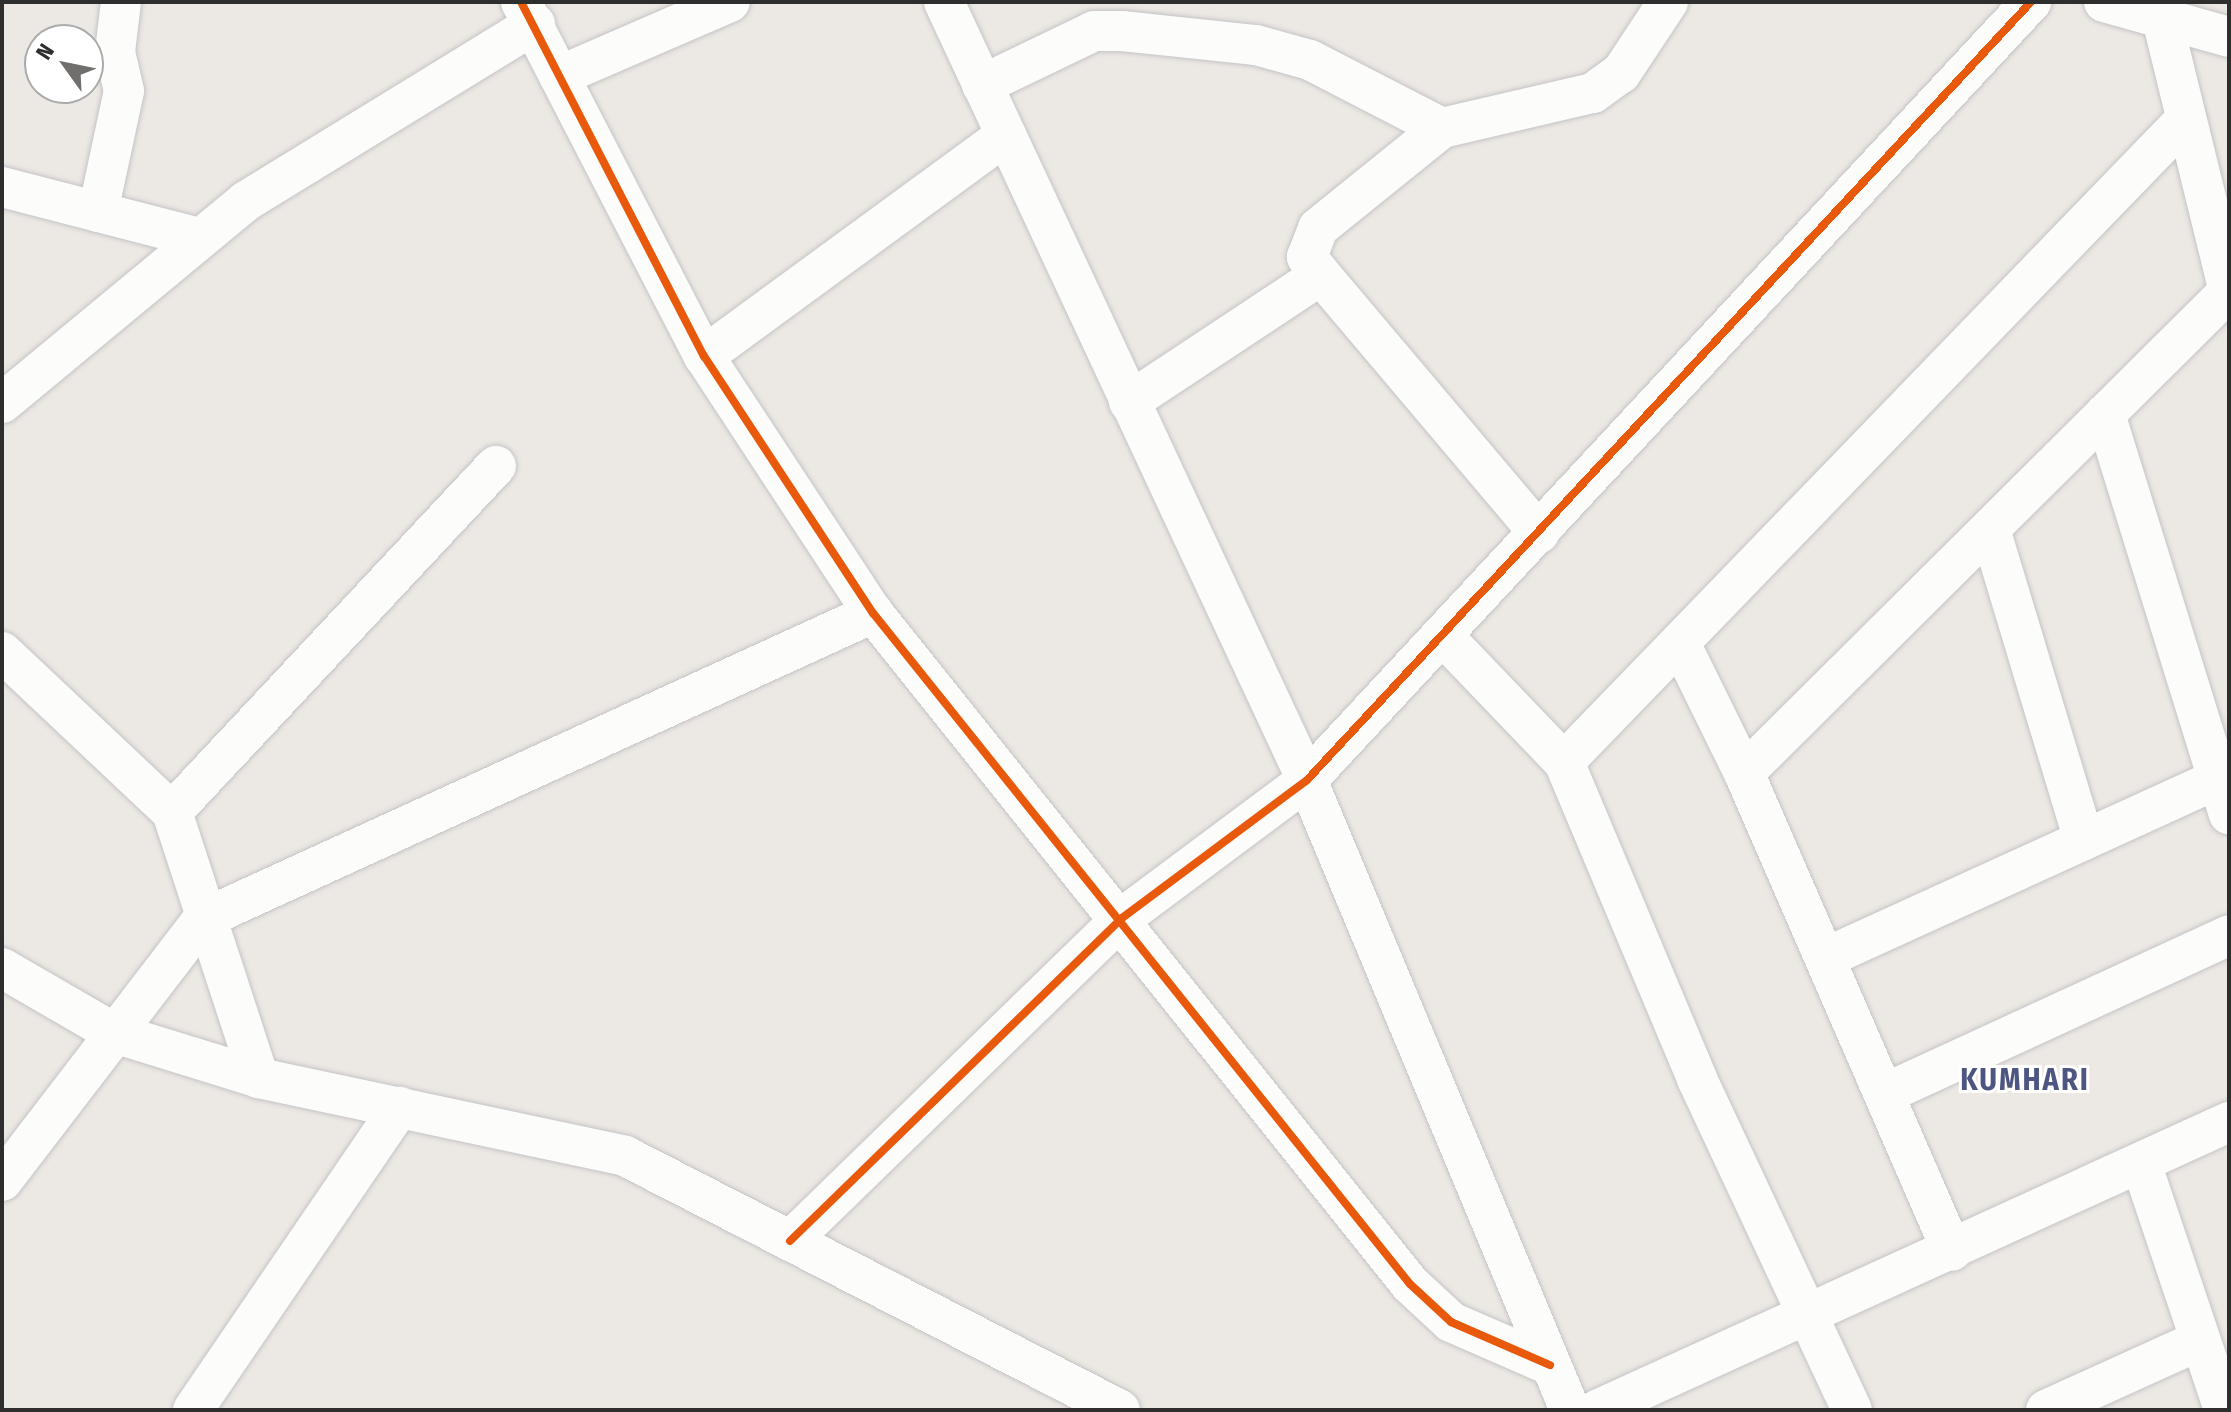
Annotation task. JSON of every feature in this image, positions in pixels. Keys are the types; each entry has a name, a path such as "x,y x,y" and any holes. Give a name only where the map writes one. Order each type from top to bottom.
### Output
{"street":[{"path":"98,212 124,91 115,52 121,2"},
{"path":"559,76 730,2"},
{"path":"944,2 1307,780 1570,1410"},
{"path":"1539,533 1307,257 1318,228 1442,128 1593,93 1621,73 1668,2"},
{"path":"790,1241 1122,918 1307,780 1444,637 2031,2"},
{"path":"2104,2 2163,23 2229,37"},
{"path":"2,403 196,237 528,13 704,356 873,613 1122,918 1432,1308 1550,1365"},
{"path":"982,85 1103,17 1256,45 1310,60 1442,128"},
{"path":"1744,773 2229,291 2163,23"},
{"path":"1564,762 2186,119"},
{"path":"704,356 1006,135"},
{"path":"2,187 196,237"},
{"path":"1129,402 1321,275"},
{"path":"1825,958 2084,840 2224,796 2105,414"},
{"path":"172,812 496,466"},
{"path":"1990,529 2084,840"},
{"path":"2,1181 203,919 873,613"},
{"path":"1444,637 1564,762 1697,1079 1852,1410"},
{"path":"1680,643 1744,773 1952,1251"},
{"path":"2,652 172,812 203,919 259,1078"},
{"path":"1884,1094 2229,935"},
{"path":"2,968 114,1033 259,1078 585,1143 790,1241 1120,1410"},
{"path":"193,1410 400,1107"},
{"path":"1597,1410 1805,1313 1952,1251 2229,1122"},
{"path":"2141,1163 2224,1410"},
{"path":"2046,1410 2200,1340"}],"cycle path":[{"path":"521,2 704,356 873,613 1410,1284 1451,1322 1550,1365"},
{"path":"790,1241 1122,918 1307,780 2031,2"}],"district":[{"name":"KUMHARI","path":"2025,1080"}]}
